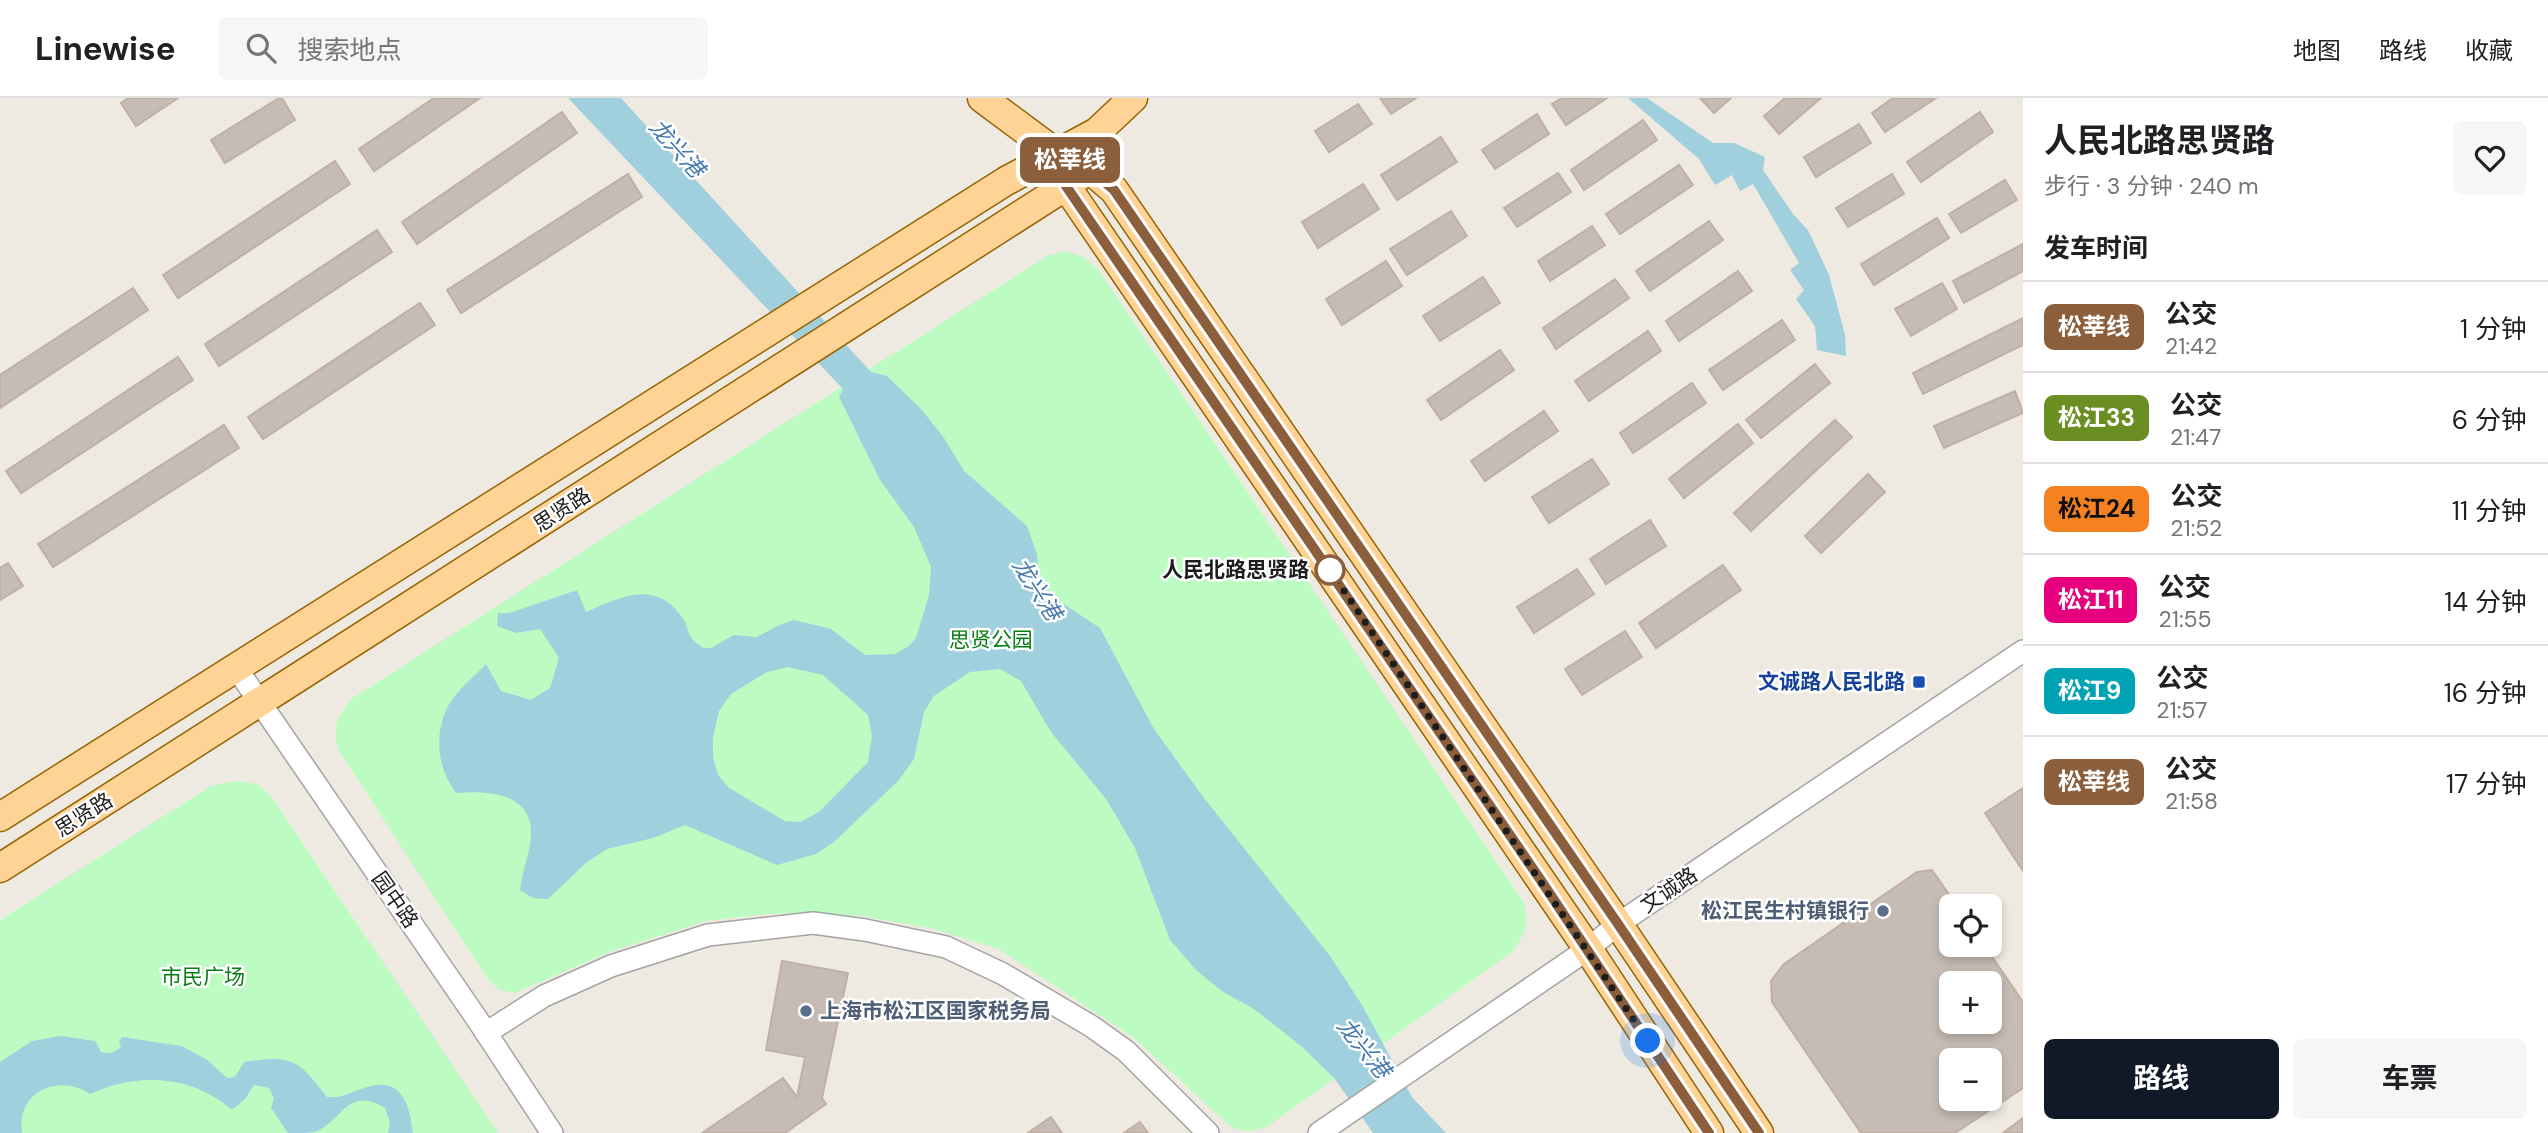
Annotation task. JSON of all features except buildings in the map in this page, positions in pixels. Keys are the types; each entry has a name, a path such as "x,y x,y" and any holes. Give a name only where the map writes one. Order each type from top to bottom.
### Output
{"main road":[{"path":"982,98 1056,153 1089,169 1114,190 1759,1133"},
{"name":"思贤路","path":"0,817 1006,181 1097,132 1133,98"},
{"path":"1089,169 1097,132"},
{"path":"1056,153 1066,186 1588,949 1709,1133"},
{"name":"思贤路","path":"0,868 260,704 1089,169"}],"street":[{"name":"文诚路","path":"1319,1133 1588,949 1618,924 2023,651"},
{"name":"园中路","path":"237,669 552,1133"},
{"path":"486,1033 544,996 611,966 708,935 813,923 865,930 946,947 1003,974 1091,1026 1126,1051 1208,1133"}],"green space":[{"name":"思贤公园","path":"1066,251 1085,258 1099,271 1524,903 1525,929 1512,952 1268,1126 1249,1131 1230,1126 1134,1038 999,949 930,928 862,916 812,913 766,914 706,921 609,952 515,993 500,990 489,981 339,751 337,724 351,699 1047,256"},
{"name":"市民广场","path":"235,781 257,784 273,799 498,1133 0,1133 0,920 211,786"}],"water":[{"name":"龙兴港","path":"568,98 621,98 871,372 887,376 922,410 944,438 964,471 1027,526 1037,554 1039,577 1053,597 1100,628 1154,729 1204,798 1330,956 1362,1005 1412,1097 1446,1133 1373,1133 1334,1078 1301,1046 1254,1009 1223,992 1197,971 1170,940 1135,848 1106,799 1051,732 1021,681 1000,669 970,672 934,696 924,712 914,759 899,780 834,842 816,854 777,865 685,825 653,838 607,849 586,863 548,899 533,898 520,890 531,835 530,821 525,810 517,802 494,794 456,793 445,774 439,742 442,721 449,703 486,664 501,691 531,700 550,688 559,658 540,629 516,633 497,626 498,613 509,613 577,590 586,612 625,597 649,595 661,598 672,605 682,617 692,638 703,648 711,648 734,635 757,637 794,620 831,629 865,655 895,654 909,646 916,638 929,595 931,567 914,527 880,480 839,397 843,389","holes":["788,667 823,675 868,715 872,736 868,762 819,812 800,822 785,821 729,788 718,775 713,757 713,738 719,711 731,694 767,672"]},
{"path":"1628,98 1647,98 1713,143 1734,143 1765,157 1763,170 1793,214 1808,230 1829,275 1845,335 1846,356 1817,350 1815,326 1796,299 1804,290 1790,270 1799,263 1753,184 1740,191 1732,175 1715,185 1699,159"},
{"path":"61,1036 95,1041 101,1052 107,1053 121,1047 119,1042 122,1037 181,1046 206,1059 227,1078 235,1077 244,1062 273,1059 292,1062 308,1074 327,1097 387,1085 401,1094 409,1111 413,1133 388,1133 390,1123 385,1108 362,1100 346,1107 315,1132 288,1133 271,1108 274,1098 269,1088 254,1085 245,1099 232,1110 200,1090 182,1084 145,1080 126,1082 90,1094 65,1085 42,1090 32,1097 26,1107 22,1119 22,1133 0,1133 0,1062 32,1041"}],"bus line":[{"name":"松莘线","path":"1709,1133 1588,949 1066,186 1056,153 1089,169 1114,190 1759,1133"}],"place":[{"name":"人民北路思贤路","path":"1330,570"},
{"name":"文诚路人民北路","path":"1919,682"},
{"name":"松江民生村镇银行","path":"1883,911"},
{"name":"上海市松江区国家税务局","path":"806,1011"}],"route":[{"path":"1330,570 1648,1041"}]}
